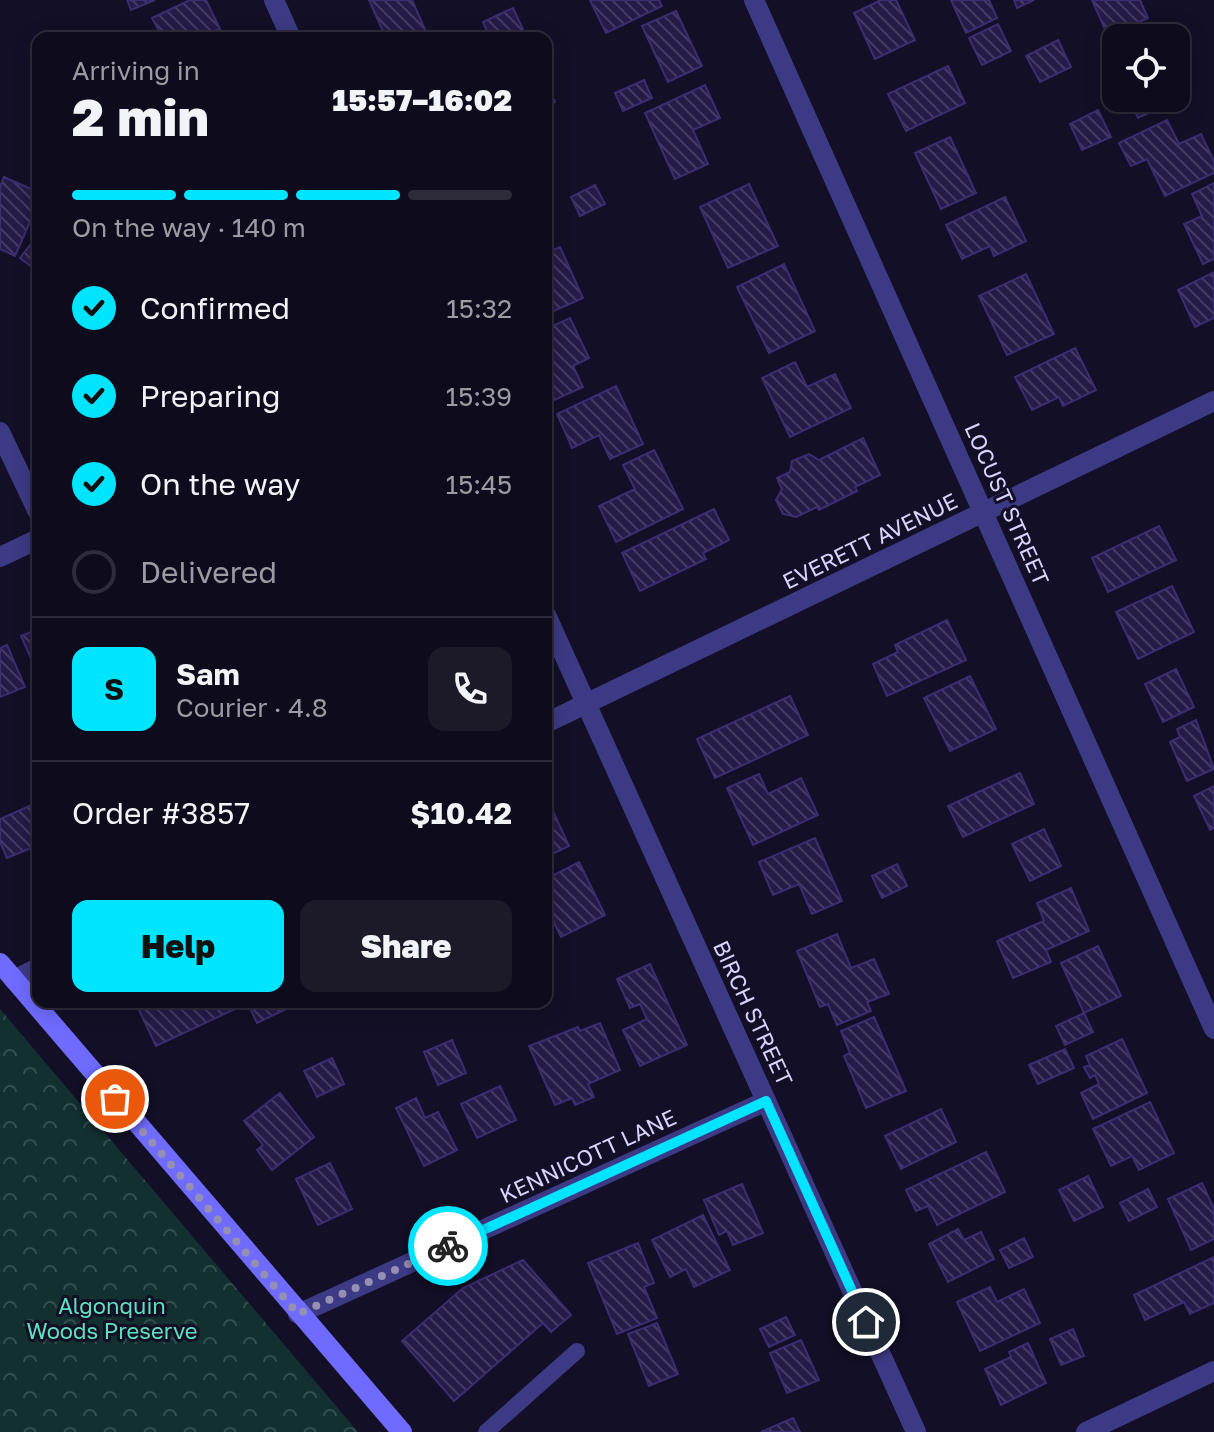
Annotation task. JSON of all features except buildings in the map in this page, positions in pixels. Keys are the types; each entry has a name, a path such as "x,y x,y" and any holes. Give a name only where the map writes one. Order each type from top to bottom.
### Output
{"main road":[{"path":"0,963 32,1001"},
{"path":"38,1008 402,1432"}],"street":[{"path":"274,0 288,32"},
{"name":"LOCUST STREET","path":"754,0 1214,1029"},
{"name":"EVERETT AVENUE","path":"552,720 1214,401"},
{"path":"0,432 32,499"},
{"path":"0,557 32,542"},
{"name":"BIRCH STREET","path":"552,628 916,1432"},
{"path":"14,980 32,971"},
{"name":"KENNICOTT LANE","path":"298,1314 766,1101"},
{"path":"1086,1432 1214,1371"}],"lane":[{"path":"486,1432 577,1351"}],"green space":[{"name":"Algonquin Woods Preserve","path":"0,1009 358,1432 0,1432"}],"way so far":[{"path":"115,1099 298,1314 448,1246"}],"route":[{"path":"448,1246 766,1101 866,1322"}]}
